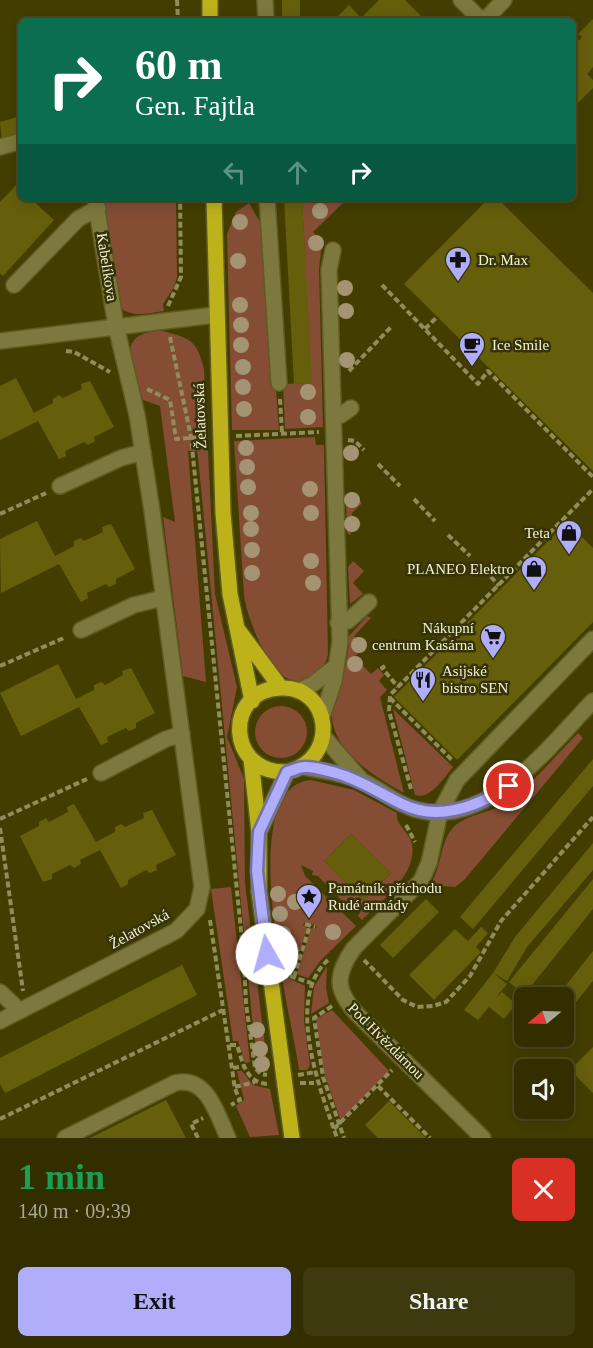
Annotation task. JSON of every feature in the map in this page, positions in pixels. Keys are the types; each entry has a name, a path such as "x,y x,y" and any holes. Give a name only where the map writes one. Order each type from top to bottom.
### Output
{"main road":[{"path":"210,0 210,18"},
{"name":"Želatovská","path":"213,201 223,513 230,594 252,701"},
{"name":"Želatovská","path":"239,630 281,687"},
{"path":"281,687 298,691 315,705 322,717 323,736 317,753 303,767 287,772 267,770 250,759 243,749 239,729 241,717 260,694 281,687"},
{"path":"250,759 259,832 259,891 292,1138"},
{"path":"259,832 287,772"}],"street":[{"path":"265,0 266,18"},
{"path":"461,0 480,18"},
{"path":"486,18 504,0"},
{"path":"0,147 18,142"},
{"path":"267,201 279,383"},
{"name":"Kabelíkova","path":"14,285 78,219 97,203"},
{"name":"Kabelíkova","path":"97,203 116,326"},
{"path":"322,717 334,681 339,652 338,623 342,553 341,484 334,417 337,337 329,270 333,250"},
{"path":"0,341 215,315"},
{"name":"Želatovská","path":"0,1021 176,931 192,917 202,894 201,864 143,453 134,398 116,326"},
{"path":"334,417 351,408"},
{"path":"60,486 114,460 143,453"},
{"path":"81,630 134,605 163,598"},
{"path":"338,623 348,621 369,602"},
{"name":"Pod Hvězdárnou","path":"483,1138 357,1014 342,995 339,981 341,971 354,948 421,881 429,863 440,812 463,772 593,639"},
{"path":"298,691 313,684 335,667"},
{"path":"303,767 362,781 414,809 440,812 467,807 491,798 509,786 593,701"},
{"path":"101,773 182,734"},
{"path":"323,736 362,781"},
{"path":"0,992 22,1009"},
{"path":"65,1138 175,1083 186,1080 196,1082 204,1090 228,1138"}],"path":[{"path":"177,0 178,18"},
{"path":"169,310 168,304 181,277 180,201"},
{"path":"382,285 478,384 489,371 593,477"},
{"path":"425,329 437,317"},
{"path":"349,378 349,370 391,327"},
{"path":"169,333 191,437 244,960 246,1004 255,1068 261,1074 268,1075"},
{"path":"61,351 74,352 118,377"},
{"path":"279,383 282,433"},
{"path":"145,388 170,400 176,439 205,437"},
{"path":"232,436 319,432 320,441"},
{"path":"345,440 355,441 364,450"},
{"path":"378,464 400,486"},
{"path":"0,514 60,486"},
{"path":"408,795 411,789 389,711 389,698 593,489"},
{"path":"414,499 435,521"},
{"path":"448,535 470,556"},
{"path":"485,570 499,586"},
{"path":"0,666 81,630"},
{"path":"385,666 382,668 398,687"},
{"path":"389,698 456,764"},
{"path":"0,819 101,773"},
{"path":"354,948 403,1000 417,1006 433,1006 446,1002 470,976 501,921 593,817"},
{"path":"404,822 416,846"},
{"path":"0,828 22,1009"},
{"path":"202,894 208,909 235,1087 240,1100 233,1104"},
{"path":"310,925 292,976 311,984"},
{"path":"329,970 334,957 325,962 311,984 307,1012 315,1072 337,1138"},
{"path":"336,1011 332,1004 314,1018 324,1082 344,1138"},
{"path":"0,1119 223,1010"},
{"path":"230,1045 237,1045 244,1066 255,1082"},
{"path":"334,1129 392,1070 385,1063"},
{"path":"233,1068 244,1066"},
{"path":"299,1075 315,1072"},
{"path":"235,1087 255,1082 270,1084"},
{"path":"300,1083 314,1083"},
{"path":"378,1085 430,1138"}],"shaded area":[{"path":"103,201 176,201 177,277 174,287 163,304 164,311 136,314 120,308"},
{"path":"302,201 345,201 313,232 324,244 319,269 323,427 285,429 283,384 311,383"},
{"path":"249,203 264,229 279,430 232,430 227,234 236,212"},
{"path":"162,331 186,338 191,342 198,352 204,369 215,594 237,687 227,737 244,779 245,883 268,1071 260,1069 258,1064 252,1017 197,451 188,451 206,682 183,676 163,517 175,522 160,406 143,400 131,365 131,345 137,338 146,333"},
{"path":"315,437 316,445 324,445 328,654 326,662 320,669 312,676 299,681 287,678 276,669 266,655 246,606 234,441"},
{"path":"351,492 362,503 351,514 361,524 349,535 346,499"},
{"path":"353,561 364,571 353,583 363,594 350,604 348,567"},
{"path":"367,616 371,618 354,636 365,646 354,657 371,674 378,668 384,675 379,681 387,690 380,697 404,793 379,778 354,758 343,746 332,719 335,695 346,664 349,636"},
{"path":"276,706 286,706 296,710 303,717 307,732 303,747 296,754 286,758 276,758 266,754 259,747 255,737 255,727 259,717 266,710"},
{"path":"393,709 453,767 436,787 421,796 415,795"},
{"path":"578,733 583,738 465,879 455,887 444,886 436,895 426,891 435,875 444,843 452,829 463,820 499,807 515,796"},
{"path":"311,780 354,790 397,813 399,824 411,841 413,853 405,875 362,920 358,916 367,900 360,908 351,910 318,876 312,875 313,871 301,865 305,876 356,926 321,960 308,978 297,974 311,928 315,929 317,926 305,922 303,925 307,928 293,973 290,972 288,978 305,986 304,1021 310,1065 307,1070 299,1070 279,959 273,909 270,862 275,821 287,792","holes":["351,834 391,873 364,900 324,861"]},
{"path":"231,887 250,1062 245,1063 238,1041 233,1041 211,889"},
{"path":"327,966 326,988 329,1003 311,1014 314,987"},
{"path":"332,1010 389,1071 341,1121 324,1073 316,1019"},
{"path":"237,1071 242,1071 253,1085 270,1089 279,1135 250,1137 236,1106 244,1100"}],"building":[{"path":"282,0 300,0 300,18 282,18"},
{"path":"379,0 405,0 423,18 361,18"},
{"path":"349,5 361,18 336,18"},
{"path":"593,19 593,67 587,74 593,80 593,88 576,105 576,43 582,37 578,34"},
{"path":"18,117 18,136 2,141 0,122"},
{"path":"16,185 18,201 33,201 54,220 3,276 0,273 0,202"},
{"path":"284,201 302,201 312,383 294,384"},
{"path":"486,201 500,201 593,293 593,471 477,356 472,360 466,354 470,349 404,284"},
{"path":"16,378 34,413 53,403 53,399 59,395 63,398 82,389 81,384 90,381 114,427 94,437 95,441 88,445 84,442 65,451 66,456 59,459 38,421 0,440 0,386"},
{"path":"37,521 55,556 74,546 74,541 81,538 84,541 103,532 102,527 111,524 135,569 116,579 116,584 109,587 106,584 87,593 88,598 81,602 59,564 1,593 0,539"},
{"name":"Nákupní centrum Kasárna","path":"567,522 593,548 593,622 457,760 394,697"},
{"path":"58,664 76,699 94,690 94,685 101,682 105,685 123,675 122,671 131,668 155,713 136,723 136,728 129,731 126,728 107,737 108,742 101,745 79,707 21,736 0,693"},
{"path":"593,759 593,786 473,929 460,917"},
{"path":"74,804 96,842 115,832 115,827 121,824 125,827 144,818 143,813 152,810 176,855 156,865 157,870 150,873 146,870 128,880 128,884 121,888 100,850 80,860 81,864 74,868 70,865 52,874 52,879 43,882 20,836 39,826 39,822 46,818 49,822 68,812 67,807"},
{"path":"351,834 391,873 364,900 324,861"},
{"path":"593,843 593,870 527,947 507,981 493,973 515,937"},
{"path":"593,879 593,909 530,987 515,987 509,982"},
{"path":"426,899 439,912 393,958 380,945"},
{"path":"481,927 488,933 476,947 481,952 434,1000 409,975 455,929 468,941"},
{"path":"593,951 593,981 574,1005 574,987 565,987"},
{"path":"182,965 197,995 5,1093 0,1084 0,1058"},
{"path":"493,973 507,984 495,999 502,992 514,1002 514,1006 504,1019 489,1007 478,1020 464,1010"},
{"path":"593,1047 593,1093 574,1074 574,1066"},
{"path":"166,1100 186,1138 90,1138"},
{"path":"389,1101 426,1138 378,1138 365,1125"}],"place":[{"name":"Dr. Max","path":"458,283"},
{"name":"Ice Smile","path":"472,368"},
{"name":"Teta","path":"569,556"},
{"name":"PLANEO Elektro","path":"534,592"},
{"name":"Nákupní centrum Kasárna","path":"493,660"},
{"name":"Asijské bistro SEN","path":"423,703"},
{"name":"Památník příchodu Rudé armády","path":"309,920"}],"route":[{"path":"267,954 257,871 257,850 259,832 287,772 303,767 346,776 362,781 414,809 431,812 455,811 491,798 509,786"}]}
